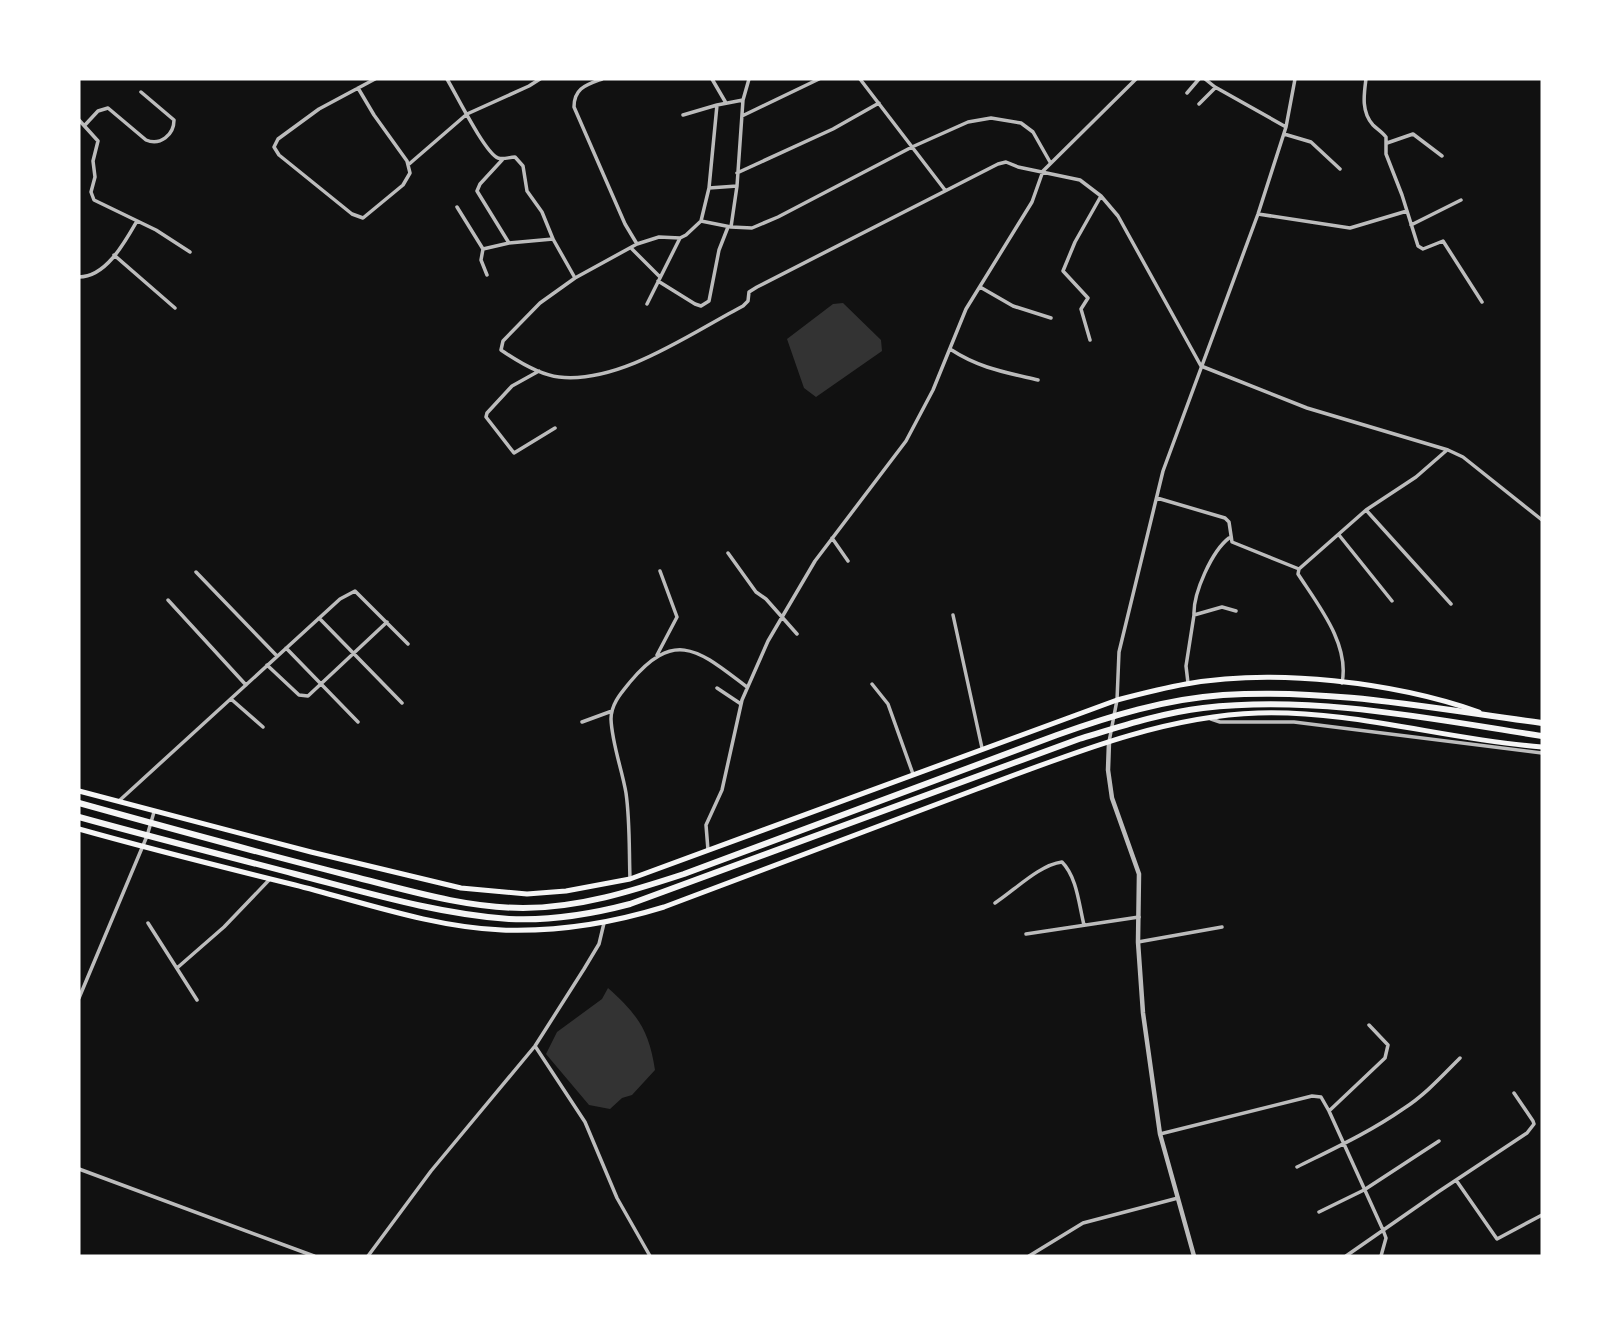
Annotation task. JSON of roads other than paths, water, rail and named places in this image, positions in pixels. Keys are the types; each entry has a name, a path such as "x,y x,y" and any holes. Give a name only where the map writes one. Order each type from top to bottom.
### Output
{"highway":[{"path":"79,803 283,859 433,896 522,908 575,904 630,892 1098,720 1174,701 1222,695 1339,696 1542,723"},
{"path":"79,817 380,896 476,915 512,919 560,917 612,908 710,876 1079,739 1200,709 1274,705 1371,711 1542,736"}],"main road":[{"path":"79,791 413,877 484,891 527,894 566,891 630,879 1117,700 1188,683 1266,678 1342,683 1416,693 1492,716"},
{"path":"79,829 454,924 500,930 525,930 630,918 1109,742 1211,719 1257,713 1288,714 1384,724 1542,747"}],"street":[{"path":"358,88 408,165 410,173 403,185 367,217 359,218 275,150 278,139 300,122 319,109 358,88 375,79"},
{"path":"447,79 493,155 503,159 515,157 521,163 527,191 542,212 553,239 575,278"},
{"path":"408,165 467,114 540,79"},
{"path":"602,79 579,89 574,98 574,107 625,224 637,244"},
{"path":"712,79 726,103"},
{"path":"632,248 659,279 695,304 706,304 712,298 719,250 729,227 737,186 743,100 749,79"},
{"path":"742,116 819,79"},
{"path":"860,79 945,190"},
{"path":"708,850 706,825 722,790 741,704 768,641 815,561 906,441 933,390 966,310 1032,202 1043,171 1136,79"},
{"path":"1187,93 1202,79 1286,127"},
{"path":"1194,1256 1160,1134 1143,1013 1138,942 1139,874 1112,798 1108,770 1109,742 1117,700 1119,652 1163,471 1258,214 1286,127 1295,79"},
{"path":"1366,79 1364,100 1367,116 1386,137 1386,154 1420,248 1440,241 1448,246 1482,302"},
{"path":"1199,104 1215,88"},
{"path":"84,126 98,111 108,108 146,140 159,142 173,129 174,120 141,92"},
{"path":"683,116 743,100"},
{"path":"737,173 833,129 878,103"},
{"path":"647,304 680,238 701,221 709,188 717,105"},
{"path":"701,221 729,227 752,228 968,122 1000,119 1021,123 1033,132 1050,162"},
{"path":"79,121 98,144 93,161 95,177 92,198 156,230 190,251"},
{"path":"1284,134 1311,142 1340,169"},
{"path":"1387,143 1397,142 1413,134 1441,156"},
{"path":"503,159 477,191 509,243"},
{"path":"680,238 660,237 637,244 575,278 540,303 502,343 503,351 539,371 558,377 584,377 615,370 647,357 743,306 757,287 1003,162 1080,180 1101,196 1118,216 1201,366 1307,408 1448,450 1463,457 1542,520"},
{"path":"709,188 737,186"},
{"path":"1090,340 1081,309 1088,298 1063,271 1075,242 1101,196"},
{"path":"1411,225 1461,200"},
{"path":"457,207 483,249 481,260 487,275"},
{"path":"1258,214 1350,228 1406,211"},
{"path":"79,277 96,272 123,244 137,221"},
{"path":"483,249 509,243 553,239"},
{"path":"114,254 175,308"},
{"path":"980,287 1013,306 1051,318"},
{"path":"950,349 985,368 1038,380"},
{"path":"539,371 525,376 512,386 486,413 486,417 514,453 555,428"},
{"path":"1342,683 1344,670 1339,644 1298,574 1299,569 1366,510 1416,477 1448,450"},
{"path":"1156,498 1225,518 1229,522 1229,538 1236,545 1299,569"},
{"path":"1366,510 1451,604"},
{"path":"1339,535 1392,601"},
{"path":"832,538 848,561"},
{"path":"1188,683 1186,666 1194,615 1193,602 1220,545 1229,538"},
{"path":"728,553 756,592 783,616 797,634"},
{"path":"657,655 677,617 660,571"},
{"path":"195,572 277,657"},
{"path":"119,802 340,599 355,591 408,644"},
{"path":"167,600 246,685"},
{"path":"1194,615 1222,607 1236,611"},
{"path":"953,615 982,748"},
{"path":"319,618 402,703"},
{"path":"267,666 304,697 308,696 387,622"},
{"path":"286,648 358,722"},
{"path":"630,879 626,794 611,720 612,711 622,691 645,664 657,655 673,650 687,650 705,655 748,687"},
{"path":"873,684 888,704 913,774"},
{"path":"717,688 741,704"},
{"path":"231,699 263,727"},
{"path":"582,722 612,711"},
{"path":"1211,719 1220,722 1294,722 1542,753"},
{"path":"79,998 147,836 154,811"},
{"path":"995,904 1039,870 1062,862 1068,869 1077,892 1084,925"},
{"path":"177,968 224,927 270,879"},
{"path":"1026,934 1139,917"},
{"path":"148,923 197,1000"},
{"path":"368,1256 431,1171 535,1046 584,969 598,944 604,923"},
{"path":"1138,942 1222,927"},
{"path":"1329,1111 1385,1058 1388,1045 1369,1025"},
{"path":"535,1046 584,1122 618,1198 650,1256"},
{"path":"1297,1167 1404,1109 1434,1085 1460,1058"},
{"path":"1346,1256 1527,1133 1534,1124 1514,1093"},
{"path":"1160,1134 1312,1096 1321,1097 1383,1230 1386,1238 1381,1256"},
{"path":"1318,1212 1364,1190 1440,1141"},
{"path":"79,1169 314,1256"},
{"path":"1456,1180 1497,1239 1542,1215"},
{"path":"1028,1256 1083,1223 1178,1198"}]}
